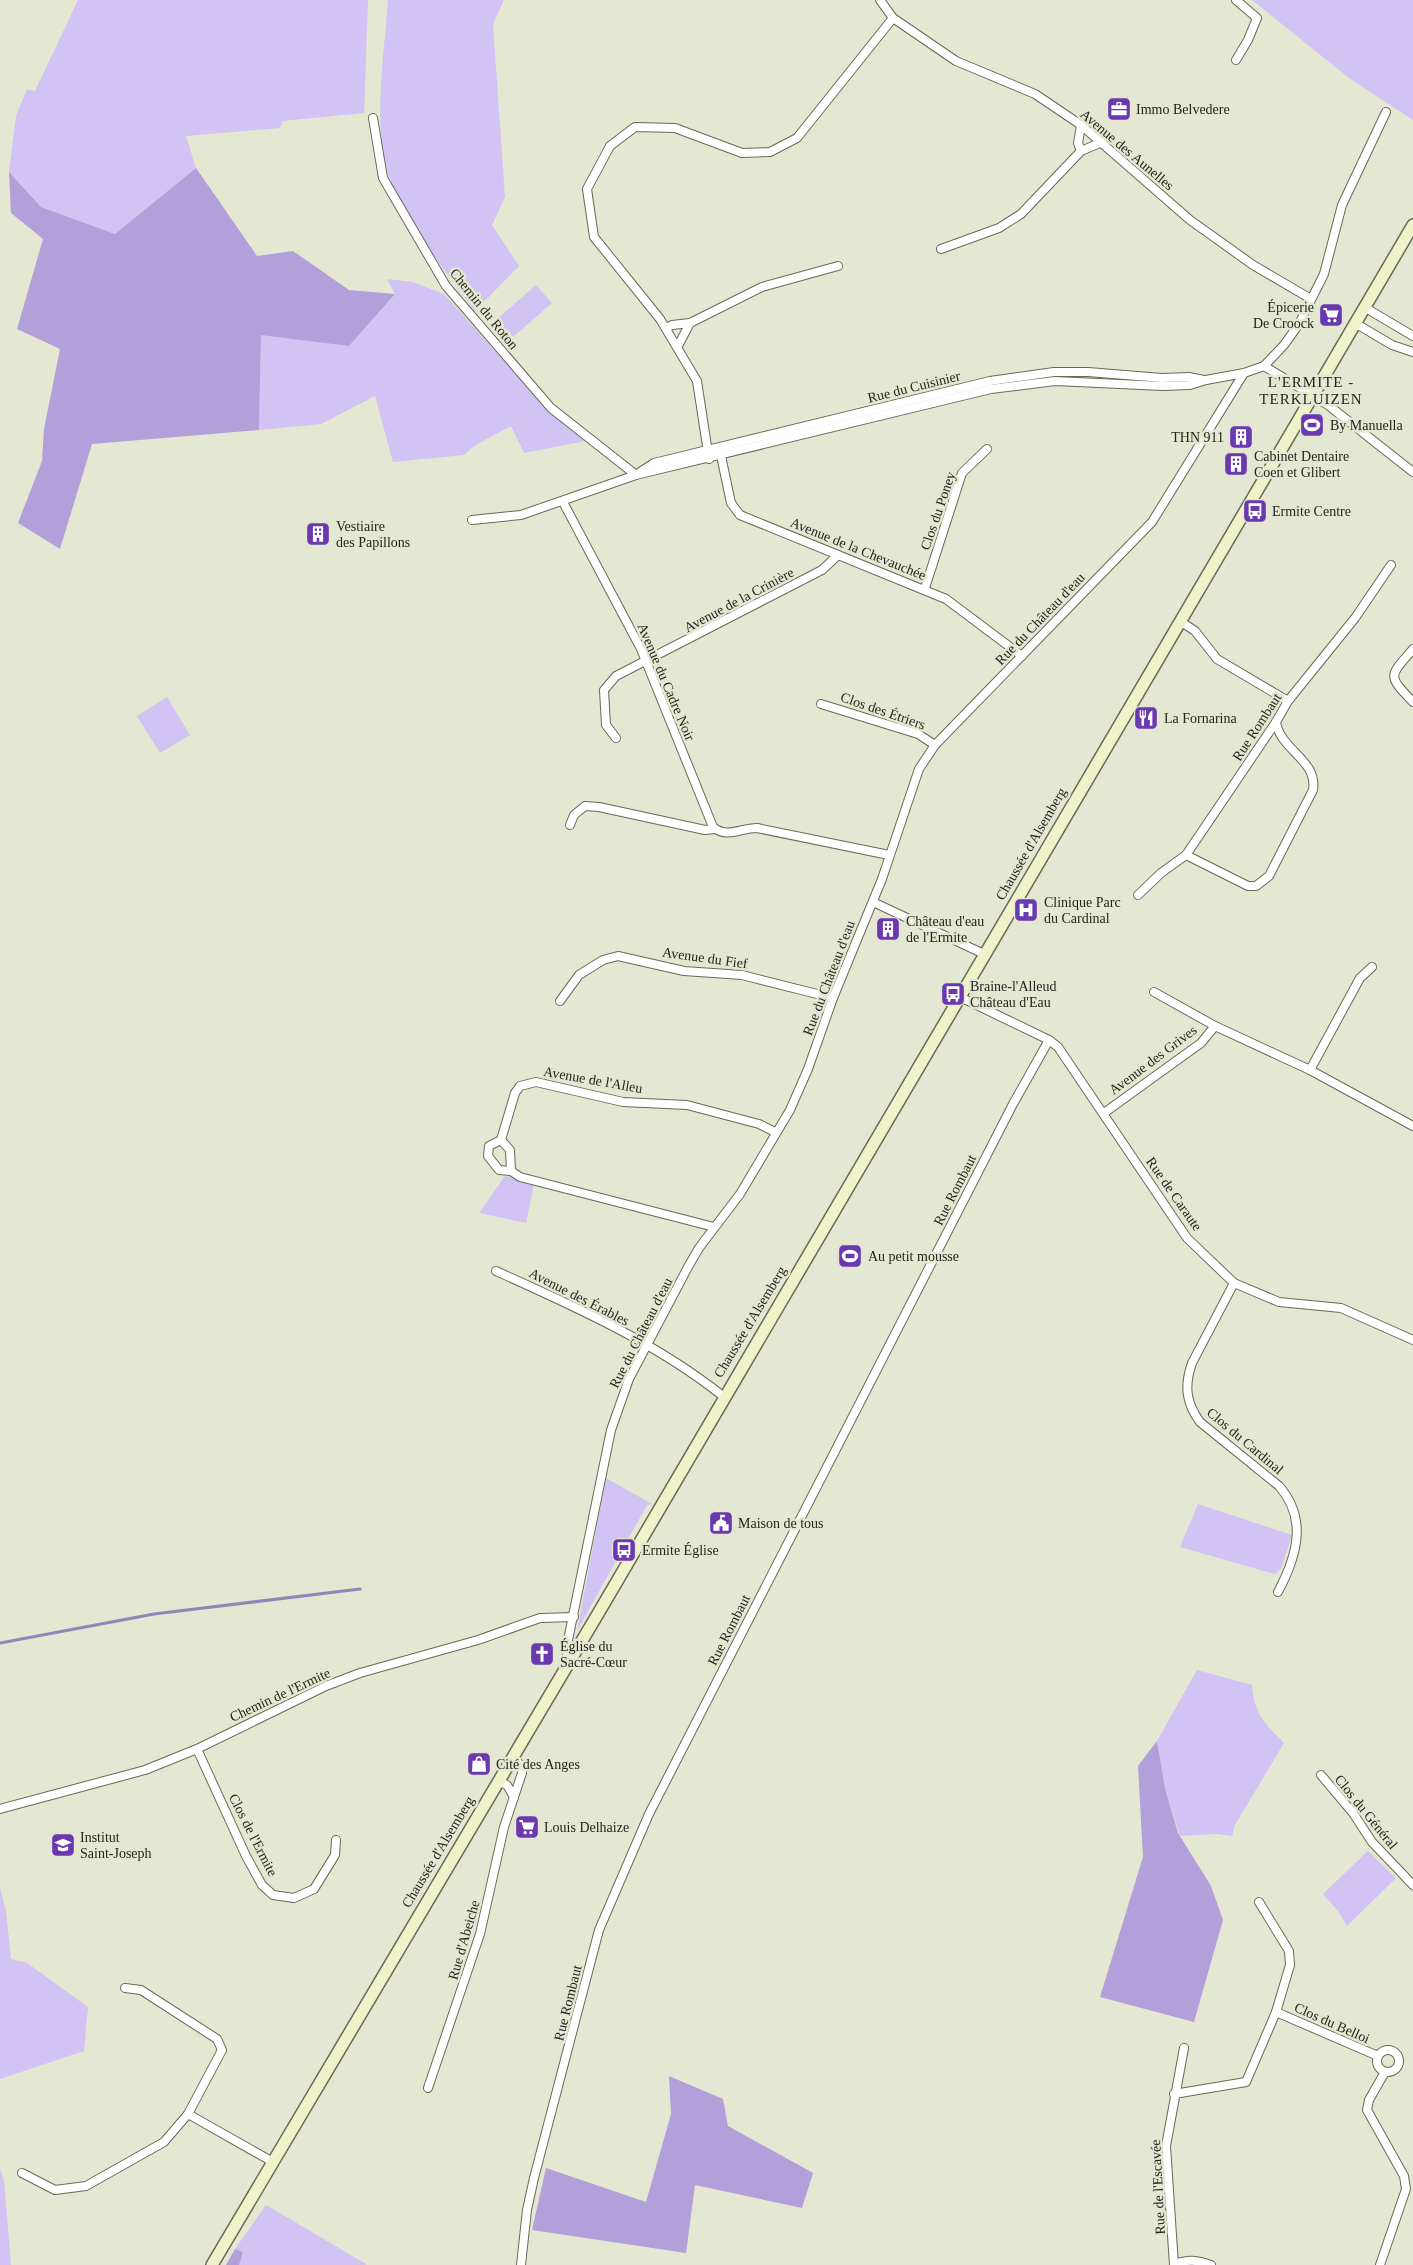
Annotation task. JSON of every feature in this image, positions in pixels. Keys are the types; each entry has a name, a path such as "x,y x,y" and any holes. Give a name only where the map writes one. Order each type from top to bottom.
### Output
{"main road":[{"name":"Chaussée d'Alsemberg","path":"212,2265 570,1661 1413,225"}],"street":[{"name":"Avenue des Aunelles","path":"880,0 893,18 956,61 1035,94 1081,125 1190,220 1253,265 1312,299"},
{"path":"1236,0 1257,18 1248,40 1236,60"},
{"path":"709,459 697,380 666,328 594,237 587,190 610,146 635,127 675,128 742,153 770,152 797,138 893,18"},
{"path":"1386,112 1342,205 1324,274 1312,299 1299,324 1284,345 1264,366 1314,394 1413,472"},
{"name":"Chemin du Roton","path":"373,118 383,178 446,286 551,408 636,475"},
{"path":"1081,125 1078,143 1081,151"},
{"path":"941,250 999,228 1021,214 1081,151 1102,142"},
{"path":"666,328 672,325 690,323 762,286 838,266"},
{"path":"1364,307 1413,336"},
{"path":"1355,322 1392,345 1413,352"},
{"path":"678,346 690,323"},
{"name":"Rue du Cuisinier","path":"472,520 521,515 563,502 636,475 709,459 990,389 1055,381 1162,386 1190,385 1244,373 1264,366"},
{"name":"Rue du Cuisinier","path":"636,475 654,463 784,433 990,381 1054,372 1088,372 1162,378 1189,377 1206,380"},
{"name":"Rue du Château d'eau","path":"570,1661 566,1654 567,1645 619,1404 646,1345 692,1260 714,1227 740,1194 775,1132 790,1110 808,1069 833,998 872,902 919,769 935,745 1152,522 1244,373"},
{"name":"Avenue de la Chevauchée","path":"720,447 731,503 740,515 925,588 946,599 1022,656"},
{"name":"Clos du Poney","path":"925,588 962,473 987,449"},
{"name":"Avenue du Cadre Noir","path":"563,502 647,662 709,823 715,829"},
{"name":"Avenue de la Crinière","path":"616,738 606,725 604,690 616,676 647,662 822,570 838,555"},
{"name":"Rue Rombaut","path":"1138,895 1161,873 1186,855 1276,722 1288,700 1355,618 1391,565"},
{"path":"1180,621 1195,631 1217,659 1288,700"},
{"path":"1413,650 1395,670 1393,676 1396,684 1413,702"},
{"name":"Clos des Étriers","path":"822,704 918,734 935,745"},
{"path":"1186,855 1248,886 1256,886 1269,876 1313,790 1314,782 1313,774 1307,765 1278,733 1276,722"},
{"path":"570,825 574,815 585,806 600,807 705,830 715,829 730,834 746,828 757,828 889,855"},
{"path":"872,902 984,954"},
{"name":"Avenue du Fief","path":"560,1001 579,975 603,960 618,956 684,970 742,975 833,998"},
{"path":"1310,1070 1360,978 1372,967"},
{"name":"Avenue des Grives","path":"1154,992 1215,1026 1310,1070 1413,1126"},
{"name":"Rue de Caraute","path":"960,997 1049,1040 1058,1047 1187,1238 1234,1283 1280,1302 1341,1308 1413,1340"},
{"name":"Avenue des Grives","path":"1104,1113 1202,1043 1215,1026"},
{"name":"Rue Rombaut","path":"521,2265 527,2210 534,2178 599,1930 649,1814 1013,1104 1049,1040"},
{"name":"Avenue de l'Alleu","path":"714,1227 520,1177 511,1171 498,1170 488,1156 489,1146 501,1140 515,1093 520,1086 536,1082 623,1102 688,1105 759,1124 775,1132"},
{"path":"501,1140 510,1150 511,1171"},
{"name":"Avenue des Érables","path":"496,1271 557,1299 646,1345 724,1397"},
{"name":"Clos du Cardinal","path":"1234,1283 1192,1363 1188,1373 1187,1396 1192,1410 1200,1422 1279,1486 1293,1504 1298,1528 1295,1545 1278,1592"},
{"name":"Chemin de l'Ermite","path":"0,1809 146,1770 198,1749 326,1686 360,1674 478,1640 540,1618 574,1617"},
{"name":"Clos de l'Ermite","path":"198,1749 246,1856 262,1885 273,1895 294,1898 314,1889 335,1855 336,1840"},
{"name":"Rue d'Abeiche","path":"428,2088 480,1934 504,1828 522,1773 522,1768 513,1756"},
{"name":"Clos du Général","path":"1321,1775 1353,1814 1372,1842 1413,1885"},
{"path":"498,1781 507,1784 514,1797"},
{"name":"Clos du Belloi","path":"1174,2094 1246,2082 1276,2012 1290,1965 1288,1950 1258,1902"},
{"path":"22,2173 55,2190 86,2186 164,2142 188,2114 222,2050 217,2039 141,1990 125,1988"},
{"name":"Clos du Belloi","path":"1276,2012 1378,2056"},
{"name":"Rue de l'Escavée","path":"1174,2265 1166,2146 1174,2094 1184,2048"},
{"path":"1380,2265 1406,2189 1404,2176 1367,2110 1369,2100 1385,2072 1396,2069 1400,2062 1398,2054 1387,2049 1378,2056 1378,2066 1385,2072"},
{"path":"188,2114 273,2162"},
{"path":"1174,2265 1186,2260 1200,2260 1211,2265"}],"shaded area":[{"path":"78,0 368,0 364,113 282,121 280,128 186,136 196,168 115,234 41,207 9,172 16,116 27,89 35,91"},
{"path":"388,0 504,0 493,24 505,197 492,225 519,266 475,311 436,259 410,220 399,200 385,163 380,125 380,104"},
{"path":"1252,0 1413,0 1413,120 1349,78"},
{"path":"196,168 257,256 293,251 349,290 395,294 349,346 261,335 259,430 92,444 60,549 18,523 42,461 44,429 60,349 17,329 43,239 11,213 9,172 41,207 115,234"},
{"path":"387,279 413,282 444,294 532,392 585,441 524,453 511,426 474,446 464,455 393,462 375,396 321,424 259,430 261,334 349,346 395,294"},
{"path":"536,285 552,303 513,337 497,319"},
{"path":"167,697 190,735 160,753 137,716"},
{"path":"505,1176 534,1184 526,1223 479,1213"},
{"path":"606,1478 652,1504 647,1505 577,1631"},
{"path":"1198,1504 1292,1535 1281,1569 1275,1574 1180,1547"},
{"path":"1197,1670 1252,1685 1258,1711 1271,1730 1284,1743 1235,1825 1232,1836 1218,1834 1180,1836 1165,1788 1157,1741"},
{"path":"1157,1741 1165,1788 1178,1833 1211,1886 1223,1920 1194,2022 1100,1997 1143,1857 1138,1766"},
{"path":"1368,1851 1396,1878 1347,1926 1338,1911 1323,1894"},
{"path":"0,1888 6,1911 11,1959 27,1963 88,2007 84,2051 0,2079"},
{"path":"669,2076 723,2099 728,2126 813,2173 802,2208 695,2185 686,2253 532,2230 546,2168 646,2202 671,2114"},
{"path":"0,2169 4,2181 11,2265 0,2265"},
{"path":"266,2205 366,2265 239,2265 243,2252 235,2249"},
{"path":"235,2249 243,2252 239,2265 226,2265"}],"waterway":[{"path":"0,1643 154,1614 360,1589"}],"place":[{"name":"Immo Belvedere","path":"1119,109"},
{"name":"Épicerie De Croock","path":"1331,315"},
{"name":"By Manuella","path":"1312,425"},
{"name":"THN 911","path":"1241,437"},
{"name":"Cabinet Dentaire Coen et Glibert","path":"1236,464"},
{"name":"Ermite Centre","path":"1255,511"},
{"name":"Vestiaire des Papillons","path":"318,534"},
{"name":"La Fornarina","path":"1146,718"},
{"name":"Clinique Parc du Cardinal","path":"1026,910"},
{"name":"Château d'eau de l'Ermite","path":"888,929"},
{"name":"Braine-l'Alleud Château d'Eau","path":"953,994"},
{"name":"Au petit mousse","path":"850,1256"},
{"name":"Maison de tous","path":"721,1523"},
{"name":"Ermite Église","path":"624,1550"},
{"name":"Église du Sacré-Cœur","path":"542,1654"},
{"name":"Cité des Anges","path":"479,1764"},
{"name":"Louis Delhaize","path":"527,1827"},
{"name":"Institut Saint-Joseph","path":"63,1845"}],"district":[{"name":"L'ERMITE - TERKLUIZEN","path":"1311,390"}]}
